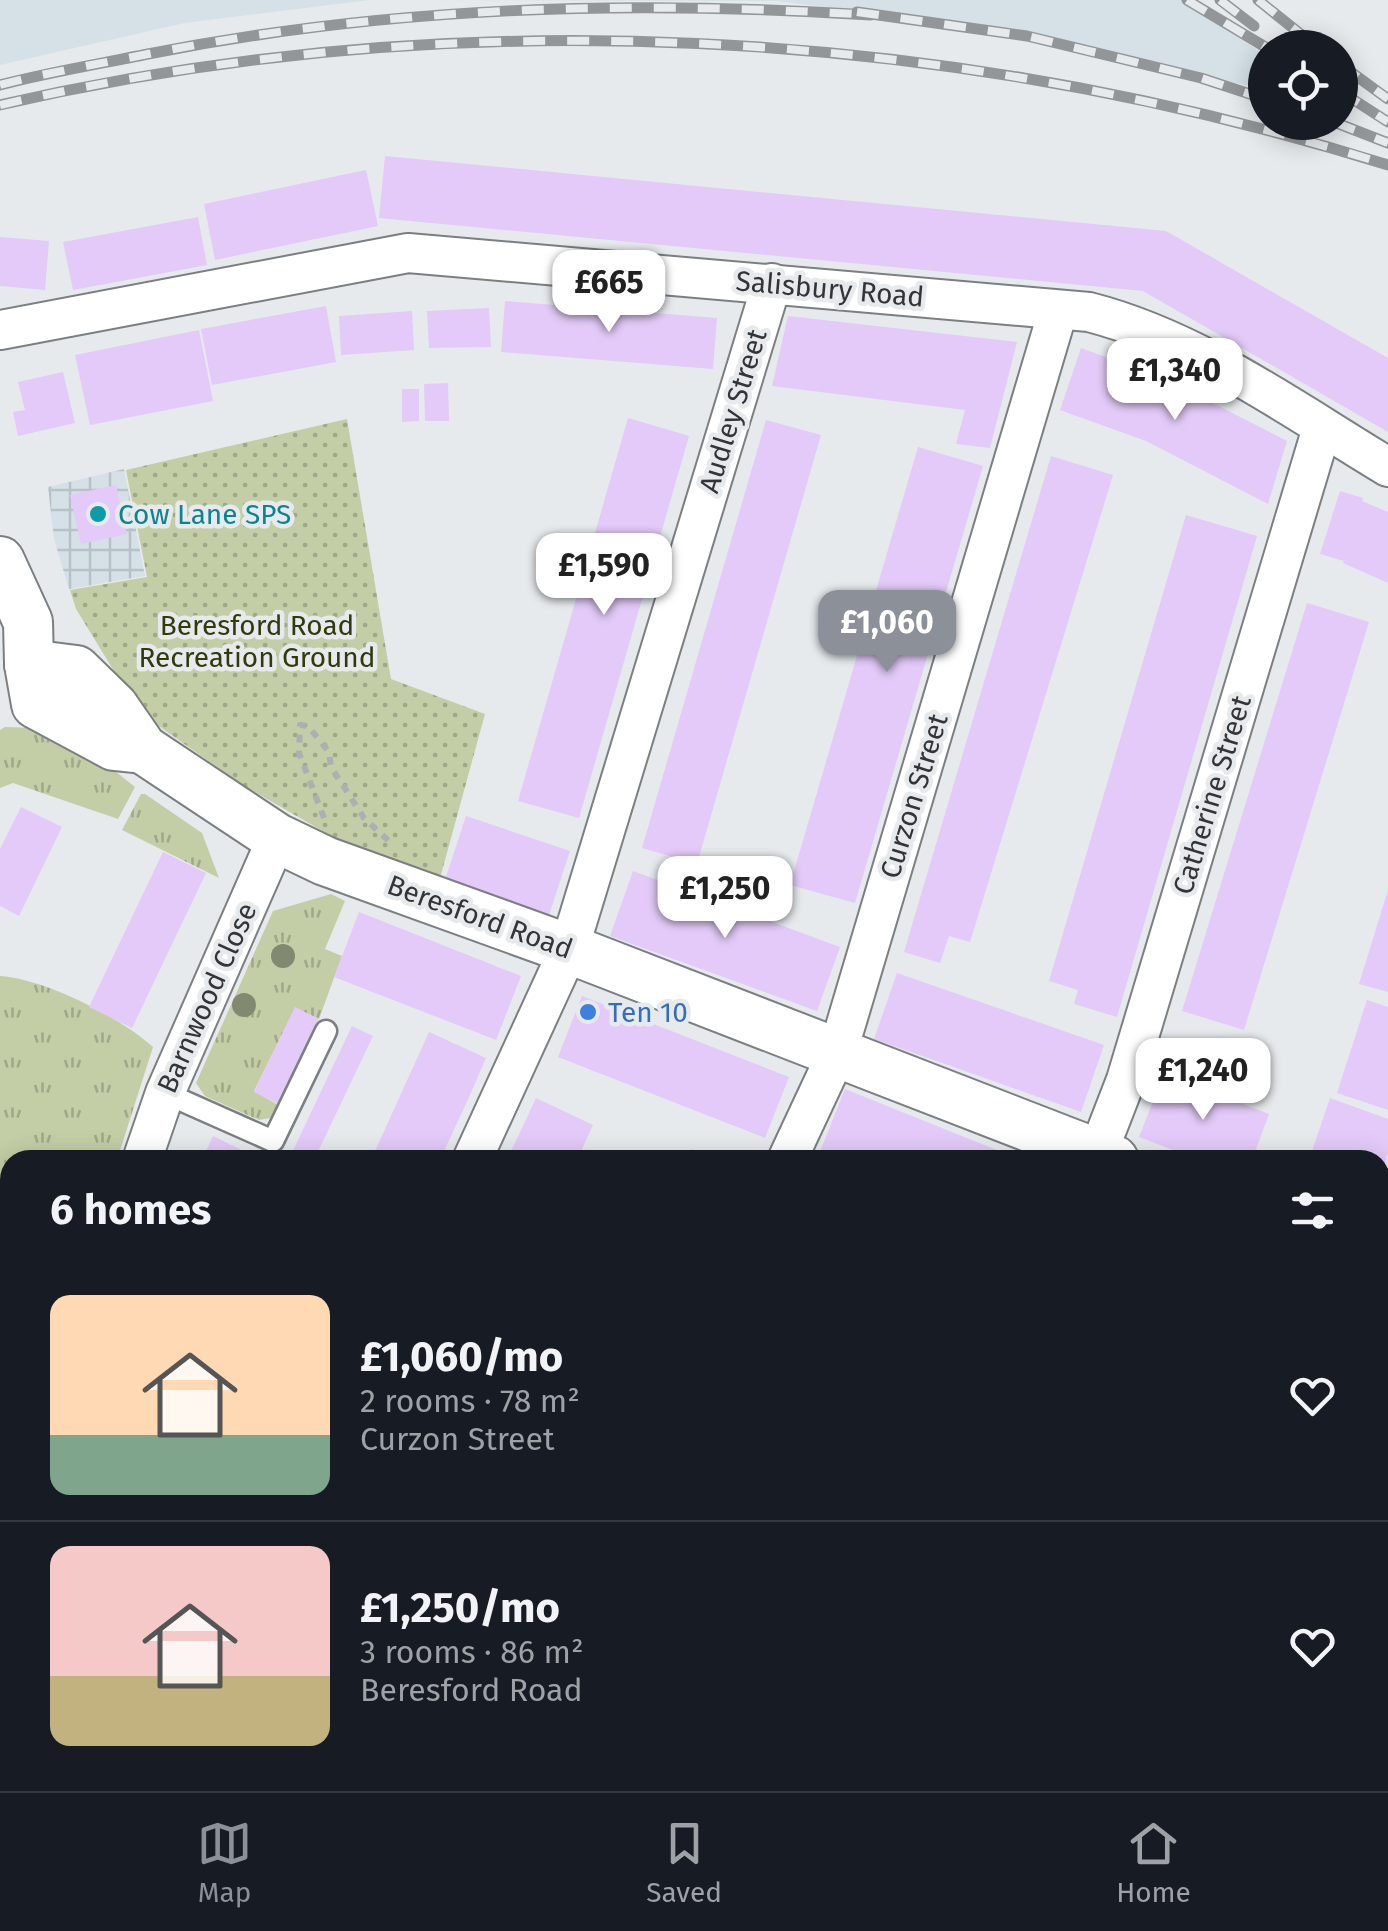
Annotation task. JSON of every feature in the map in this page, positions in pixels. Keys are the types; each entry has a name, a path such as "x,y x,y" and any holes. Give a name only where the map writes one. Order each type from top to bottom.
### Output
{"street":[{"name":"Salisbury Road","path":"0,330 408,253 1090,312 1137,324 1215,364 1388,468"},
{"name":"Audley Street","path":"477,1150 569,949 772,283"},
{"name":"Curzon Street","path":"792,1150 838,1051 1058,310"},
{"name":"Catherine Street","path":"1105,1150 1322,428"},
{"path":"0,561 28,622 40,682"},
{"name":"Beresford Road","path":"40,682 36,704 114,746 142,750 277,838 325,861 838,1051 1083,1150"},
{"name":"Barnwood Close","path":"145,1150 164,1093 277,838"}],"lane":[{"path":"164,1093 273,1141 326,1032"}],"path":[{"path":"325,861 333,837 298,753 300,725 308,726 328,752 331,767 364,818 393,844"}],"shaded area":[{"path":"0,0 370,0 184,23 0,65"},
{"path":"370,0 1195,0 1248,43 1248,85 951,23 777,1"},
{"path":"124,469 145,576 69,589 54,539 48,487"}],"green space":[{"name":"Beresford Road Recreation Ground","path":"347,419 391,679 485,714 439,882 333,837 241,784 139,712 76,609 70,590 147,577 126,470"},
{"path":"40,728 96,756 135,787 118,819 13,783 0,788 0,730"},
{"path":"141,794 202,833 219,878 122,830"},
{"path":"331,894 345,901 325,949 342,956 319,1019 295,1008 254,1091 283,1108 276,1117 259,1120 205,1096 196,1083 273,911"},
{"path":"0,976 38,984 81,1001 153,1047 120,1150 0,1150"}],"building":[{"path":"385,156 1166,231 1388,358 1388,432 1143,291 379,218"},
{"path":"366,170 378,226 215,260 204,204"},
{"path":"198,217 207,265 73,290 63,242"},
{"path":"0,237 49,241 45,290 0,286"},
{"path":"505,301 717,318 713,369 501,352"},
{"path":"326,306 336,362 212,385 201,329"},
{"path":"489,308 491,347 429,348 427,311"},
{"path":"412,311 414,350 341,355 339,316"},
{"path":"788,316 1017,342 990,448 956,444 965,410 772,386"},
{"path":"199,330 213,401 90,425 75,355"},
{"path":"1081,348 1168,380 1287,441 1268,504 1146,441 1060,410"},
{"path":"63,372 75,423 18,436 13,412 25,410 18,382"},
{"path":"448,383 449,421 425,421 424,384"},
{"path":"402,389 419,389 419,421 402,422"},
{"path":"628,418 689,436 579,818 518,801"},
{"path":"766,420 821,435 697,864 642,848"},
{"path":"918,447 983,466 855,903 790,885"},
{"path":"1051,456 1113,475 970,942 949,936 940,963 904,952"},
{"name":"Cow Lane SPS","path":"116,485 127,534 81,544 70,495"},
{"path":"1340,491 1388,512 1388,583 1320,554"},
{"path":"1186,515 1257,536 1117,1017 1074,1004 1078,990 1049,981"},
{"path":"1307,603 1369,622 1244,1030 1182,1011"},
{"path":"21,807 62,827 19,916 0,906 0,849"},
{"path":"466,816 570,851 547,921 443,886"},
{"path":"163,852 206,873 132,1028 89,1007"},
{"path":"633,871 840,947 817,1011 610,936"},
{"path":"1388,890 1388,992 1359,984"},
{"path":"359,912 521,976 496,1040 334,977"},
{"path":"897,973 1104,1045 1081,1112 874,1039"},
{"path":"582,996 789,1077 765,1138 558,1057"},
{"path":"1367,1000 1388,1007 1388,1110 1337,1093"},
{"path":"295,1007 319,1019 278,1104 254,1092"},
{"path":"352,1026 373,1036 319,1150 293,1150"},
{"path":"429,1032 486,1058 445,1150 376,1150"},
{"path":"1164,1074 1269,1114 1256,1150 1173,1150 1139,1137"},
{"path":"845,1089 997,1150 821,1150"},
{"path":"536,1098 593,1125 582,1150 512,1150"},
{"path":"1330,1098 1388,1119 1388,1150 1312,1150"},
{"path":"213,1136 242,1150 207,1150"}],"railway":[{"path":"1187,0 1248,37"},
{"path":"1220,0 1254,26"},
{"path":"1258,0 1296,30"},
{"path":"0,85 238,38 419,17 598,8 871,15"},
{"path":"857,12 1027,36 1201,78 1248,93"},
{"path":"0,105 171,72 346,51 521,41 697,44 873,57 1048,82 1219,118 1388,165"},
{"path":"1358,77 1388,99"},
{"path":"1358,103 1388,122"},
{"path":"1358,131 1388,143"}],"place":[{"name":"Cow Lane SPS","path":"98,514"},
{"name":"Ten 10","path":"588,1012"}]}
